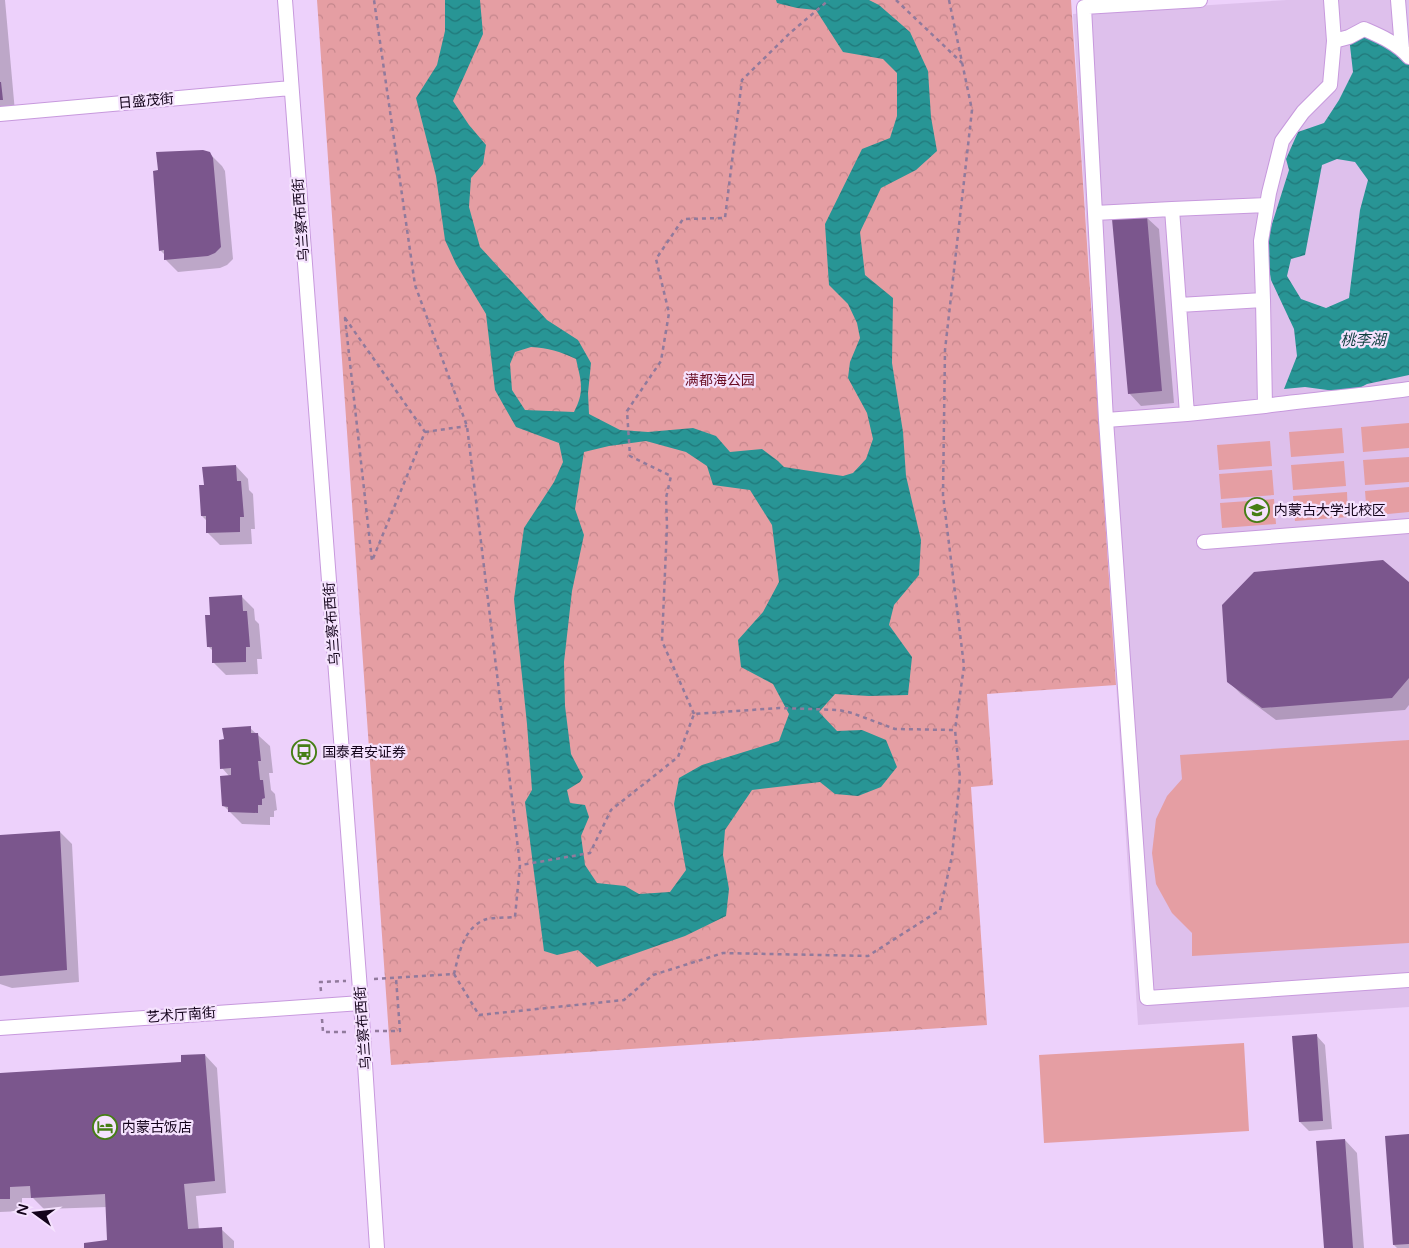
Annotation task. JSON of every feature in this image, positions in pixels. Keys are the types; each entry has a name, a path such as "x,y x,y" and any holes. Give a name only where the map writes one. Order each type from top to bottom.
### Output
{"street":[{"name":"乌兰察布西街","path":"285,0 361,1003 377,1248"},
{"path":"1200,0 1084,7 1106,420 1147,998 1409,980"},
{"path":"1264,406 1263,300 1260,241 1282,141 1303,112 1330,85 1334,41 1331,0"},
{"path":"1398,0 1406,53"},
{"path":"1334,41 1349,37 1364,29 1382,37 1406,53"},
{"name":"日盛茂街","path":"0,114 291,88"},
{"path":"1095,213 1267,205"},
{"path":"1172,209 1187,414"},
{"path":"1179,305 1263,300"},
{"path":"1106,420 1187,414 1409,390"},
{"path":"1204,542 1409,526"},
{"name":"艺术厅南街","path":"0,1028 361,1003"}],"path":[{"path":"374,0 415,285 467,426 520,865 515,917 485,919 470,930 459,952 454,974 479,1015 624,1000 653,975 724,954 868,956 940,910 952,856 960,778 955,730 964,666 943,495 945,350 972,110 950,0"},
{"path":"520,865 590,853 611,810 678,757 694,714 662,641 667,526 666,498 671,476 630,456 627,411 661,361 669,313 656,259 683,218 725,218 742,80 790,33 829,0"},
{"path":"896,0 963,64"},
{"path":"345,318 424,432 372,561 345,318"},
{"path":"424,432 467,426"},
{"path":"694,714 779,708 839,710 895,729 955,730"},
{"path":"396,978 454,974"}],"shaded area":[{"name":"内蒙古大学北校区","path":"1287,0 1409,0 1409,1007 1138,1025 1073,14"}],"green space":[{"name":"满都海公园","path":"317,0 1071,0 1116,685 987,694 993,785 971,787 987,1025 391,1065"},
{"path":"1409,423 1409,448 1363,452 1361,427"},
{"path":"1342,428 1344,453 1291,457 1289,432"},
{"path":"1270,441 1272,466 1219,470 1217,445"},
{"path":"1409,457 1409,482 1365,485 1363,460"},
{"path":"1344,461 1346,486 1293,490 1291,465"},
{"path":"1272,470 1274,495 1221,499 1219,474"},
{"path":"1409,487 1409,512 1367,516 1365,491"},
{"path":"1347,492 1348,517 1295,521 1293,496"},
{"path":"1274,499 1276,524 1222,528 1220,503"},
{"path":"1409,740 1409,943 1192,956 1192,933 1172,913 1156,884 1152,853 1156,819 1167,796 1182,779 1180,755"},
{"path":"1244,1043 1249,1131 1044,1143 1039,1055"}],"water":[{"path":"445,0 480,0 483,34 453,101 469,125 486,145 483,164 471,178 469,207 480,247 547,320 578,340 591,363 588,393 589,414 620,430 648,432 693,428 716,436 730,452 762,449 784,467 843,476 853,473 866,459 873,439 867,413 848,378 850,362 860,338 857,323 848,304 829,285 825,224 862,149 890,138 897,116 897,73 883,59 843,52 816,10 777,3 776,0 869,0 879,5 910,32 928,71 931,117 937,151 916,170 881,188 860,232 865,275 893,298 892,363 903,432 906,476 921,540 919,575 894,605 889,625 912,657 908,695 869,696 835,694 819,712 837,731 862,730 886,740 897,767 881,787 858,796 835,794 820,782 752,790 725,830 723,855 729,889 726,916 685,936 597,967 578,950 557,955 544,951 525,802 532,790 514,599 524,528 554,482 563,462 559,443 516,427 495,390 486,314 456,264 445,240 436,176 416,98 437,65 445,31","holes":["531,347 554,350 576,359 581,392 574,412 525,410 512,390 510,364 515,352","646,441 686,452 707,466 713,485 750,490 772,525 779,582 763,612 738,640 741,667 773,684 789,714 779,741 702,765 679,778 674,804 686,870 670,892 639,894 625,886 597,883 585,865 581,836 589,817 585,805 570,803 567,790 580,782 583,777 571,754 565,706 564,662 572,591 584,535 575,509 584,452 609,446"]},
{"name":"桃李湖","path":"1364,29 1409,62 1409,375 1367,384 1350,393 1305,387 1284,389 1297,356 1294,329 1271,280 1265,246 1289,170 1286,159 1298,132 1324,123 1339,100 1353,72 1349,37","holes":["1337,159 1355,162 1368,180 1360,210 1349,298 1326,308 1301,299 1287,276 1291,259 1305,255 1322,165"]}],"building":[{"path":"1,82 3,100 0,100"},
{"path":"203,150 210,152 213,158 221,247 215,253 208,256 164,260 164,250 159,251 153,171 158,170 156,152"},
{"path":"1147,216 1162,391 1128,394 1112,219"},
{"path":"236,465 237,481 241,481 244,517 240,517 240,532 206,533 206,516 201,516 199,485 204,485 202,467"},
{"path":"1383,560 1409,582 1409,678 1392,698 1262,708 1227,682 1222,605 1254,572"},
{"path":"242,595 243,611 247,611 250,647 246,647 246,662 212,663 212,647 207,647 205,615 210,615 209,597"},
{"path":"251,726 251,733 258,733 261,761 258,761 260,780 263,780 265,798 262,799 262,805 258,805 258,813 228,812 228,807 222,806 220,776 231,775 231,768 220,769 219,740 224,739 222,728"},
{"path":"60,831 67,970 0,976 0,835"},
{"path":"1317,1034 1323,1121 1299,1122 1292,1036"},
{"name":"内蒙古饭店","path":"205,1054 215,1181 184,1184 188,1229 222,1227 223,1248 84,1248 84,1243 107,1240 105,1194 31,1198 30,1186 10,1187 10,1199 0,1199 0,1073 181,1062 181,1055"},
{"path":"1409,1134 1409,1244 1393,1245 1385,1136"},
{"path":"1345,1139 1353,1248 1324,1248 1316,1141"}],"place":[{"name":"内蒙古大学北校区","path":"1257,510"},
{"name":"国泰君安证券","path":"304,752"},
{"name":"内蒙古饭店","path":"105,1127"}]}
